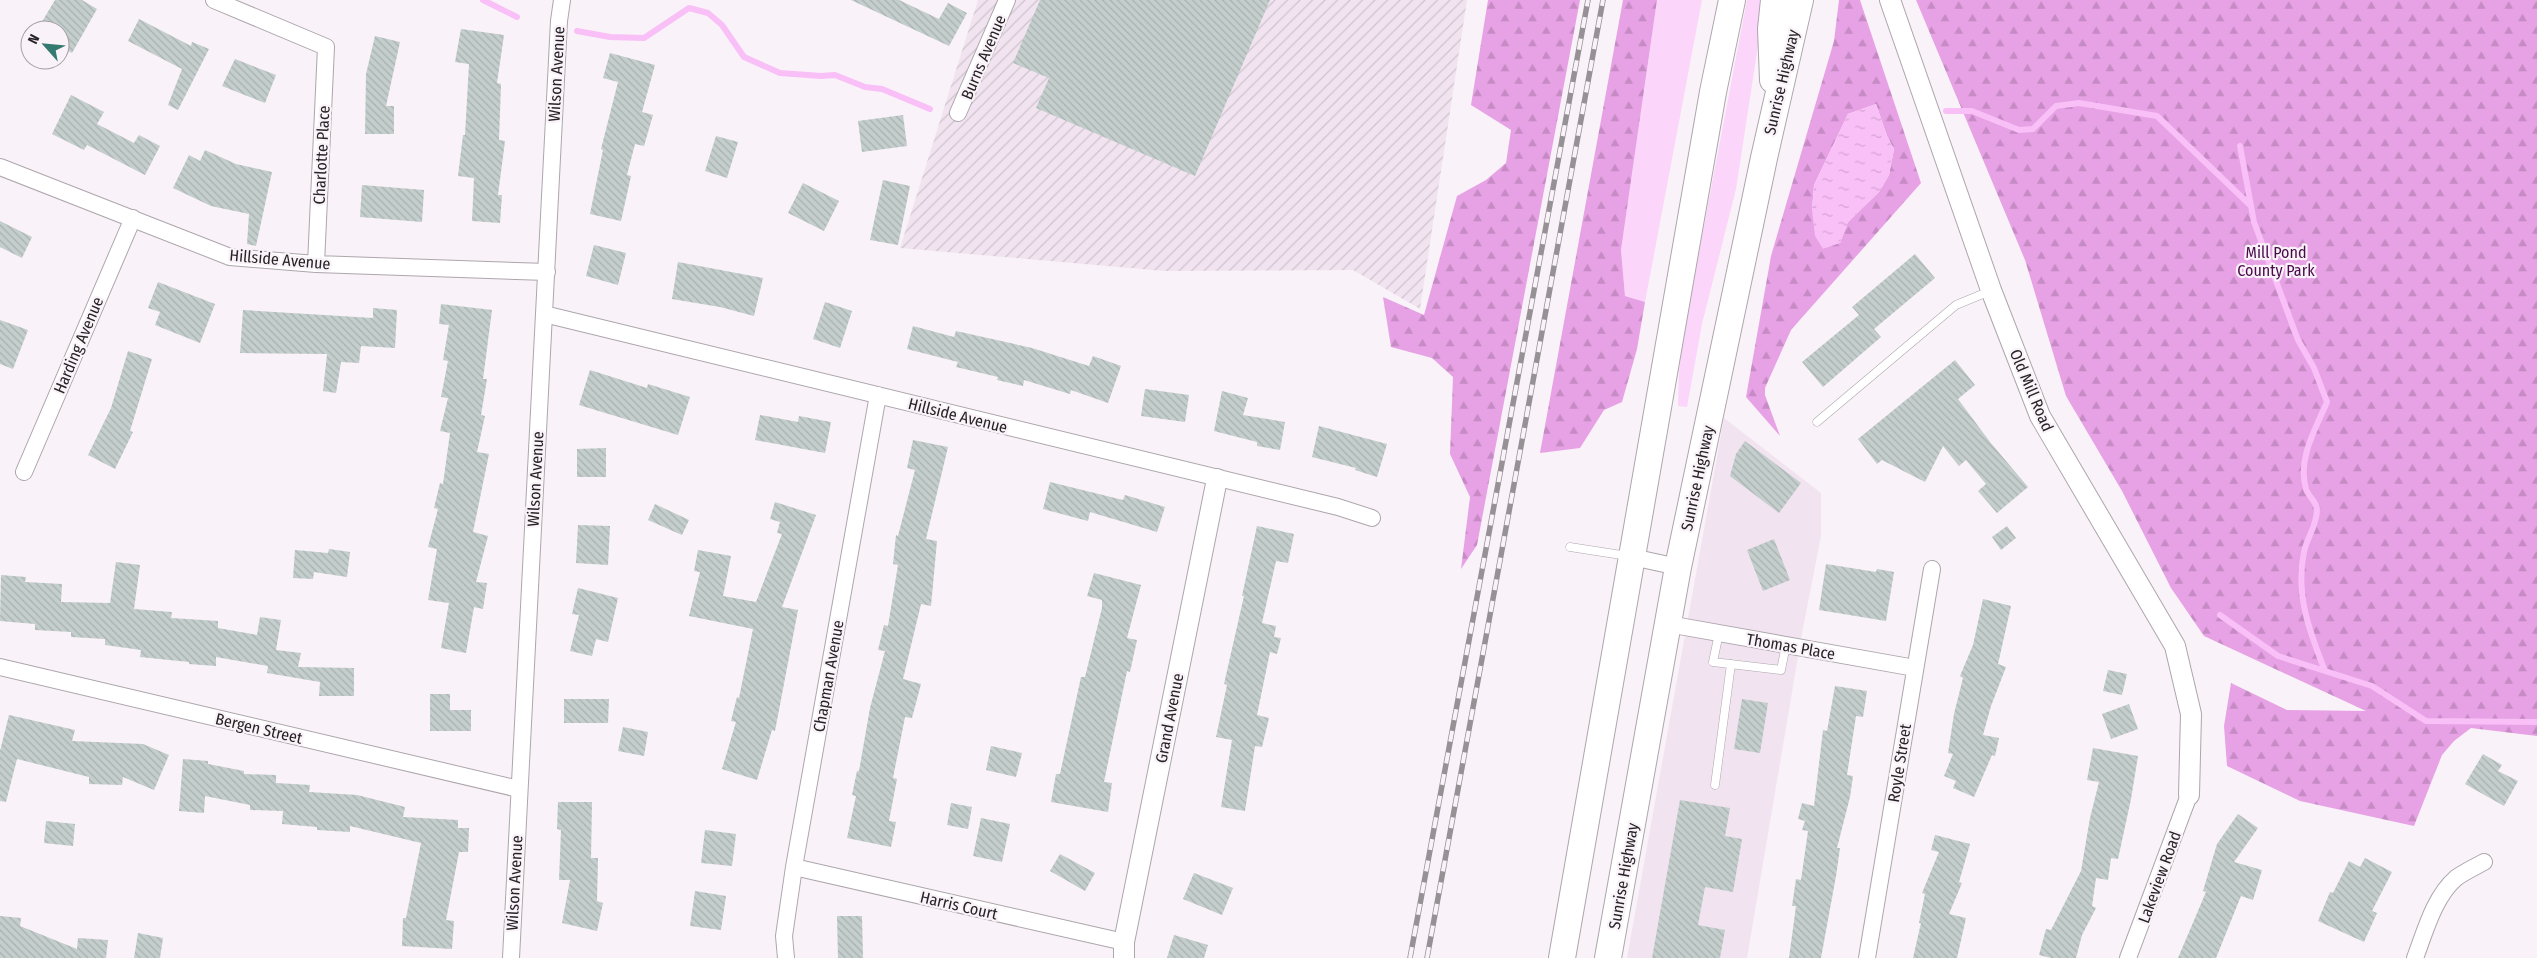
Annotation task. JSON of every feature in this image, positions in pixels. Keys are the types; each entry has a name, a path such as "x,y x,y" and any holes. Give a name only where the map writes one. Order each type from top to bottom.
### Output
{"highway":[{"path":"1562,958 1712,102 1732,0"},
{"path":"1774,0 1771,29 1774,116"},
{"name":"Sunrise Highway","path":"1608,958 1678,566 1800,0"}],"street":[{"name":"Charlotte Place","path":"214,0 326,47 316,264"},
{"name":"Wilson Avenue","path":"510,958 559,20 562,0"},
{"name":"Burns Avenue","path":"958,113 1007,0"},
{"name":"Old Mill Road","path":"1890,0 1991,290 2040,416 2174,646 2191,714 2189,795"},
{"name":"Hillside Avenue","path":"0,167 230,257 316,264 547,272"},
{"name":"Harding Avenue","path":"24,472 133,218"},
{"name":"Hillside Avenue","path":"544,314 1338,507 1372,518"},
{"name":"Chapman Avenue","path":"786,958 784,936 794,867 878,396"},
{"name":"Grand Avenue","path":"1124,950 1217,479"},
{"path":"1632,557 1678,566"},
{"name":"Royle Street","path":"1867,958 1932,569"},
{"name":"Thomas Place","path":"1668,624 1915,668"},
{"name":"Bergen Street","path":"0,667 519,788"},
{"name":"Lakeview Road","path":"2128,958 2189,795"},
{"path":"2415,958 2429,920 2443,896 2456,878 2484,862"},
{"name":"Harris Court","path":"794,867 1124,950"}],"lane":[{"path":"1817,422 1956,305 1991,290"},
{"path":"1570,546 1632,557"},
{"path":"1719,633 1714,662 1781,670 1786,645"},
{"path":"1715,785 1731,664"}],"shaded area":[{"path":"978,0 1467,0 1420,309 1353,270 1164,271 900,248"},
{"path":"1657,0 1702,0 1645,302 1625,296 1621,250"},
{"path":"1747,0 1765,0 1736,189 1702,324 1687,407 1678,406 1679,371 1685,325"},
{"path":"1724,418 1821,493 1821,536 1802,633 1747,958 1627,958"}],"green space":[{"path":"1488,0 1580,0 1477,545 1461,569 1470,497 1450,454 1453,377 1432,358 1391,347 1383,297 1424,315 1457,196 1486,180 1506,163 1511,130 1471,105"},
{"path":"1623,0 1657,0 1621,250 1625,296 1645,302 1637,349 1622,402 1604,410 1580,448 1540,453"},
{"path":"1839,0 1860,0 1921,183 1791,330 1765,388 1765,395 1780,436 1746,397 1771,256 1834,41","holes":["1876,104 1887,136 1894,149 1889,175 1879,192 1848,222 1840,243 1812,210 1814,185 1848,114"]},
{"name":"Mill Pond County Park","path":"1916,0 2537,0 2537,736 2471,728 2454,741 2442,755 2414,826 2300,801 2227,766 2224,726 2231,683 2287,710 2366,711 2204,636 2171,588 2122,491 2066,396 2025,260"}],"water":[{"path":"1876,104 1887,136 1894,149 1889,175 1879,192 1848,222 1840,243 1823,249 1815,236 1812,210 1814,185 1848,114"}],"building":[{"path":"55,0 82,0 97,9 72,53 70,52 70,20 43,20"},
{"path":"851,0 899,0 939,19 948,3 967,13 949,46"},
{"path":"1040,0 1270,0 1195,176 1036,108 1049,78 1013,63"},
{"path":"139,19 191,46 192,42 209,49 178,110 168,105 182,69 128,41"},
{"path":"461,29 504,35 497,83 501,84 499,140 505,141 498,195 502,195 500,223 472,221 474,178 458,176 463,135 465,135 469,64 455,62"},
{"path":"375,36 400,42 386,106 394,106 394,134 365,134 366,74"},
{"path":"610,53 655,65 642,112 653,115 644,146 635,144 627,175 631,176 621,221 590,214 603,150 601,149 618,82 603,78"},
{"path":"235,59 276,75 265,103 222,86"},
{"path":"71,95 104,112 97,124 134,143 139,135 160,146 145,175 87,145 84,150 52,134"},
{"path":"903,115 907,146 862,152 858,121"},
{"path":"716,136 738,142 727,178 705,171"},
{"path":"205,150 236,164 272,172 256,246 247,244 249,214 211,206 173,188 189,155 200,161"},
{"path":"883,180 910,186 898,245 870,240"},
{"path":"803,183 839,201 824,231 788,213"},
{"path":"362,185 424,190 422,222 360,217"},
{"path":"0,221 32,237 22,258 0,247"},
{"path":"594,245 626,253 618,285 586,276"},
{"path":"1915,254 1935,278 1874,329 1881,337 1823,387 1802,362 1859,315 1852,307"},
{"path":"678,262 763,278 754,316 720,307 672,299"},
{"path":"158,282 215,304 200,343 155,325 160,312 148,308"},
{"path":"825,302 852,311 840,348 813,339"},
{"path":"441,304 492,310 483,379 487,379 481,415 485,416 477,452 489,454 473,532 488,536 476,582 487,583 483,609 474,607 466,653 441,648 449,603 428,600 437,549 428,547 438,509 434,508 440,483 443,484 450,433 440,431 448,398 441,397 448,361 443,360 449,325 439,324"},
{"path":"373,308 397,310 395,348 361,346 359,363 341,362 336,393 323,391 327,354 240,353 243,310 373,318"},
{"path":"0,320 28,330 13,369 0,364"},
{"path":"913,326 954,337 956,331 1032,348 1089,366 1093,356 1121,366 1108,403 1071,390 1070,394 1024,380 1023,386 997,380 998,377 956,367 958,362 907,349"},
{"path":"128,351 152,359 130,431 133,432 115,469 88,455 111,408"},
{"path":"1955,360 1975,385 1958,399 1990,442 2028,487 1997,513 1978,491 1986,484 1966,460 1959,466 1943,446 1925,482 1882,460 1877,464 1858,439"},
{"path":"590,370 647,388 648,384 690,397 678,435 579,405"},
{"path":"1145,389 1189,395 1185,422 1141,416"},
{"path":"1222,391 1248,398 1243,415 1285,422 1280,450 1257,446 1257,442 1214,431"},
{"path":"760,415 798,422 799,416 831,422 825,453 755,440"},
{"path":"1319,426 1387,444 1377,477 1355,470 1356,468 1312,457"},
{"path":"913,440 948,447 926,539 937,541 931,606 921,604 903,679 921,684 912,718 905,717 893,778 897,779 889,821 896,822 891,847 847,838 856,796 852,795 857,771 859,771 870,708 885,651 878,650 884,625 888,626 898,565 893,564 896,535 898,536 915,470 907,468"},
{"path":"1745,441 1801,483 1779,513 1730,476 1736,454"},
{"path":"606,448 606,477 577,477 577,449"},
{"path":"1050,482 1123,500 1125,495 1165,507 1157,532 1090,512 1088,521 1043,509"},
{"path":"775,502 816,515 782,607 798,610 775,731 772,730 757,780 722,769 736,722 731,721 737,697 739,698 753,629 689,616 700,572 694,571 698,550 731,556 723,596 756,602 782,534 777,533 780,522 770,519"},
{"path":"655,504 689,520 682,535 648,520"},
{"path":"578,525 610,526 608,565 576,563"},
{"path":"1257,526 1294,534 1288,563 1276,561 1262,623 1276,626 1274,637 1281,638 1277,654 1270,652 1257,715 1269,718 1262,747 1255,746 1245,811 1221,807 1232,740 1216,737 1227,685 1224,684 1244,596 1242,596"},
{"path":"2007,526 2016,538 2001,550 1992,537"},
{"path":"1774,539 1790,580 1763,591 1747,550"},
{"path":"329,549 350,552 347,577 314,572 313,579 293,578 295,550 328,553"},
{"path":"116,562 140,565 134,609 172,612 171,618 218,621 218,628 257,635 260,617 281,620 276,650 301,653 298,667 354,668 354,696 319,696 320,682 267,673 268,666 216,657 216,666 140,657 141,650 105,645 105,639 71,637 71,632 35,630 35,624 0,621 1,575 26,577 25,582 62,584 61,602 110,603"},
{"path":"1826,564 1876,572 1877,569 1894,572 1886,621 1819,610"},
{"path":"1094,573 1141,585 1127,638 1137,640 1130,672 1127,671 1104,782 1112,783 1108,812 1051,802 1056,774 1060,774 1081,677 1085,677 1102,608 1102,600 1087,596"},
{"path":"578,588 618,598 608,642 596,639 592,656 570,651 579,615 572,614"},
{"path":"1983,599 2011,606 1998,664 2006,667 1991,706 1983,735 1999,738 1995,756 1992,755 1974,797 1953,788 1956,781 1944,776 1953,754 1948,753 1954,714 1963,678 1960,676 1973,645"},
{"path":"2108,670 2127,674 2122,695 2103,691"},
{"path":"1835,686 1867,691 1863,717 1856,716 1847,775 1853,776 1850,797 1837,848 1840,848 1836,876 1821,958 1789,958 1796,906 1792,906 1796,879 1801,880 1808,831 1802,830 1805,821 1798,819 1802,803 1814,806 1823,730 1827,731"},
{"path":"430,694 450,694 450,710 471,710 471,731 430,731"},
{"path":"564,699 609,699 608,723 564,723"},
{"path":"1742,699 1768,703 1760,753 1734,749"},
{"path":"2129,704 2138,729 2111,739 2102,714"},
{"path":"9,715 75,730 72,741 143,744 169,755 154,790 123,777 122,785 89,784 89,777 17,759 6,802 0,801 0,751"},
{"path":"623,727 648,732 644,756 618,751"},
{"path":"991,746 1022,753 1016,777 986,770"},
{"path":"2093,748 2138,756 2131,799 2118,859 2111,858 2108,880 2096,878 2092,906 2096,908 2082,935 2076,958 2051,958 2039,955 2046,929 2051,930 2081,871 2090,818 2099,782 2087,780"},
{"path":"2483,754 2502,765 2498,771 2518,781 2504,806 2465,784"},
{"path":"183,759 208,761 208,764 244,771 244,774 276,775 276,783 310,785 309,792 357,795 405,807 403,817 458,820 458,828 469,828 468,852 459,852 446,920 454,921 452,949 402,946 403,918 406,918 421,843 350,826 350,832 317,830 317,827 282,824 283,811 250,810 250,805 205,796 204,813 179,811"},
{"path":"1680,800 1730,808 1725,836 1742,839 1733,892 1705,887 1698,925 1725,930 1720,958 1652,958"},
{"path":"558,802 592,802 591,858 598,858 597,901 603,903 597,931 562,923 570,880 559,880 561,830 557,829"},
{"path":"951,803 972,807 968,829 947,825"},
{"path":"2238,814 2258,828 2234,862 2262,870 2253,900 2241,896 2216,958 2178,958 2206,892 2203,891 2217,844"},
{"path":"981,818 1010,824 1002,862 973,856"},
{"path":"46,821 75,824 73,846 44,843"},
{"path":"705,830 736,834 732,866 701,863"},
{"path":"1935,835 1970,844 1959,882 1962,883 1949,914 1966,918 1957,958 1913,958 1921,923 1919,923 1925,894 1922,893 1939,852 1931,850"},
{"path":"1060,854 1095,873 1085,891 1050,871"},
{"path":"2365,858 2392,872 2372,911 2377,913 2364,942 2318,921 2330,892 2333,893 2349,861 2360,867"},
{"path":"1194,873 1233,888 1222,915 1183,899"},
{"path":"695,891 726,896 721,930 690,926"},
{"path":"0,916 21,918 20,926 77,949 78,938 108,940 106,958 0,958"},
{"path":"837,916 862,916 863,958 838,958"},
{"path":"138,933 163,938 160,958 134,958"},
{"path":"1174,935 1208,945 1204,958 1167,958"}],"waterway":[{"path":"483,0 517,17"},
{"path":"577,31 610,37 644,38 689,8 708,13 722,25 744,57 780,73 821,76 835,75 865,87 882,89 930,109"},
{"path":"1946,111 1972,111 2019,130 2033,129 2056,106 2079,103 2157,116 2251,206"},
{"path":"2240,146 2254,222 2298,340 2314,368 2327,402 2309,444 2304,466 2306,489 2315,503 2317,515 2304,552 2301,583 2309,628 2325,671"},
{"path":"2220,615 2278,656 2372,686 2426,721 2537,722"}],"railway":[{"path":"1410,958 1588,0"},
{"path":"1427,958 1603,0"}]}
